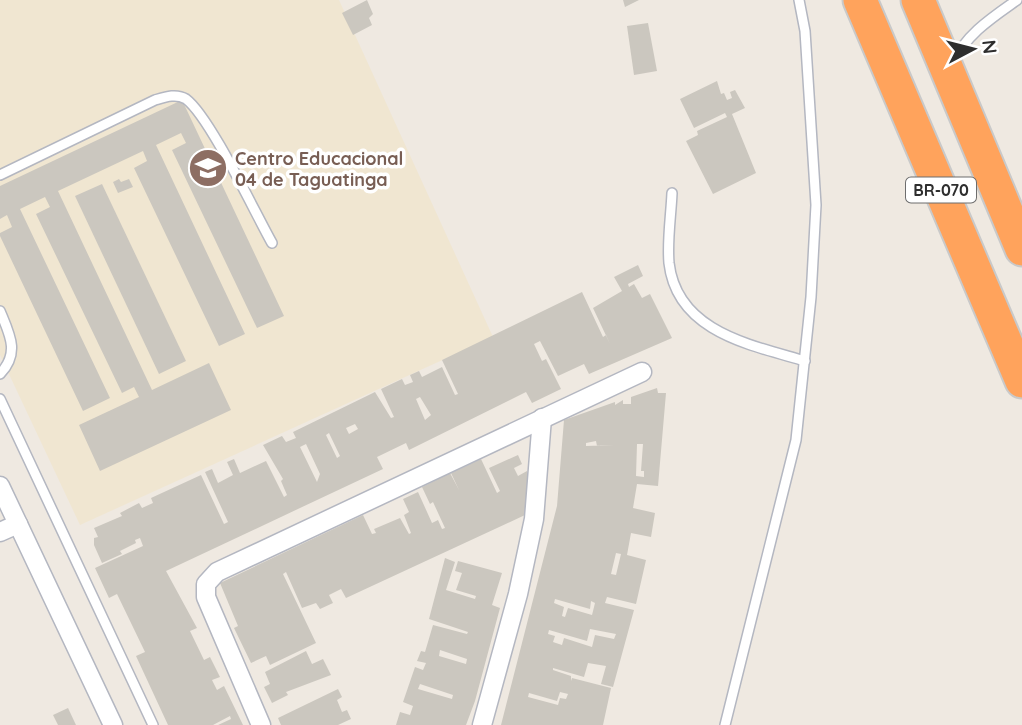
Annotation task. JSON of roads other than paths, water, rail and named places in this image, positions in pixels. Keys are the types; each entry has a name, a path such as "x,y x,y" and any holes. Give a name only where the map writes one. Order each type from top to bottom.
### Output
{"highway":[{"name":"BR-070","path":"860,0 1022,381"},
{"name":"BR-070","path":"918,0 950,71 1022,249"}],"street":[{"path":"261,725 206,597 206,584 217,572 642,372"},
{"path":"482,725 519,594 531,532 542,418"},
{"path":"0,486 113,725"},
{"path":"0,532 18,524"}],"lane":[{"path":"725,725 796,440 805,361 816,205 805,31 799,0"},
{"path":"950,71 958,52 981,25 1017,0"},
{"path":"0,175 155,100 172,95 184,98 201,117 272,243"},
{"path":"672,193 670,266 680,295 694,314 711,330 729,339 805,361"},
{"path":"0,311 13,345 12,357 0,374"},
{"path":"0,399 153,725"}],"place":[{"name":"Centro Educacional 04 de Taguatinga","path":"208,168"}]}
